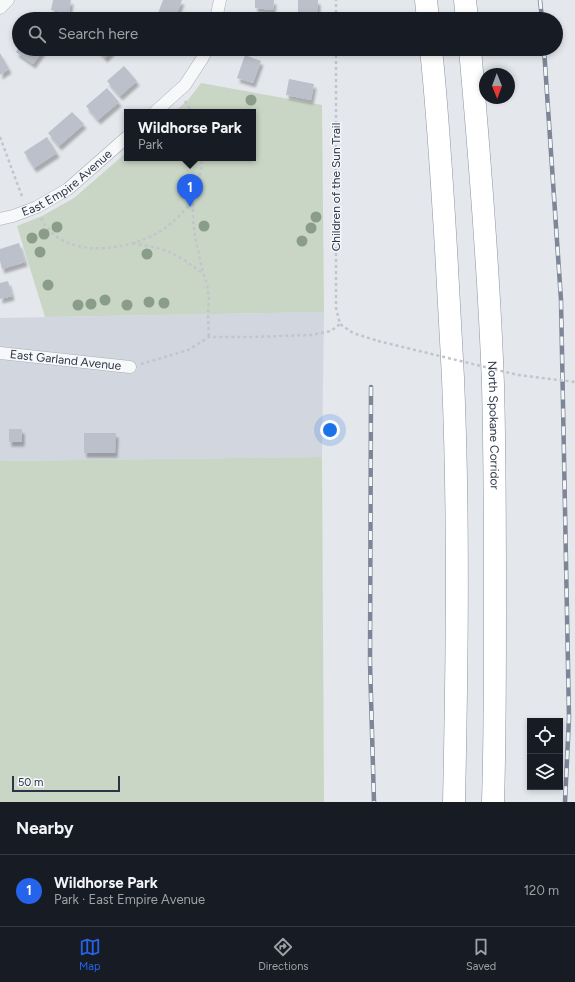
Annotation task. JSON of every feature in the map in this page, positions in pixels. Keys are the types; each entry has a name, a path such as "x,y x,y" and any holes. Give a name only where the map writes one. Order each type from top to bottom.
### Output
{"highway":[{"path":"426,0 427,12"},
{"path":"465,0 466,12"},
{"path":"432,56 443,204 453,378 456,510 454,802"},
{"name":"North Spokane Corridor","path":"471,56 478,132 485,235 493,385 495,488 495,746 493,802"}],"street":[{"path":"0,8 8,0"},
{"path":"217,12 220,0"},
{"path":"158,109 185,85 203,56"},
{"name":"East Empire Avenue","path":"0,219 32,209 68,189 124,140"},
{"name":"East Garland Avenue","path":"0,353 130,367"}],"path":[{"path":"336,0 336,12"},
{"name":"Children of the Sun Trail","path":"336,56 336,308 340,324"},
{"path":"0,137 32,209 52,233 66,243 86,248 112,248 133,243 160,232 187,207 198,183 202,161"},
{"path":"193,196 193,221 195,236 203,273 207,284 209,300 209,337"},
{"path":"133,243 161,249 171,253 187,261 203,273"},
{"path":"130,367 188,350 209,337 311,335 331,331 340,324 353,333 378,341 518,375 575,382"}],"shaded area":[{"path":"324,312 322,457 0,461 0,318"}],"green space":[{"path":"201,83 322,105 324,312 45,317 17,226 42,216 74,198 124,155 124,161 256,161 256,109 178,109 188,100"},
{"path":"322,457 324,802 0,802 0,461"}],"building":[{"path":"53,0 71,0 69,12 51,10"},
{"path":"163,0 182,0 178,12 158,12"},
{"path":"255,0 274,0 273,10 255,8"},
{"path":"298,0 318,0 318,12 298,12"},
{"path":"0,53 9,69 0,75"},
{"path":"22,56 39,56 33,64"},
{"path":"245,56 261,61 253,83 237,78"},
{"path":"124,66 137,81 120,96 107,81"},
{"path":"289,79 314,84 311,100 286,95"},
{"path":"107,88 119,102 98,120 86,106"},
{"path":"72,112 84,124 59,146 48,133"},
{"path":"47,137 57,153 34,168 24,152"},
{"path":"19,243 25,262 2,269 0,249"},
{"path":"8,281 12,296 0,299 0,283"},
{"path":"9,429 22,429 22,442 9,442"},
{"path":"84,433 116,433 115,453 84,453"}],"railway":[{"path":"540,0 541,12"},
{"path":"544,56 561,300 569,718 565,802"},
{"path":"371,387 370,662 374,802"}],"place":[{"name":"Wildhorse Park","path":"190,207"}]}
